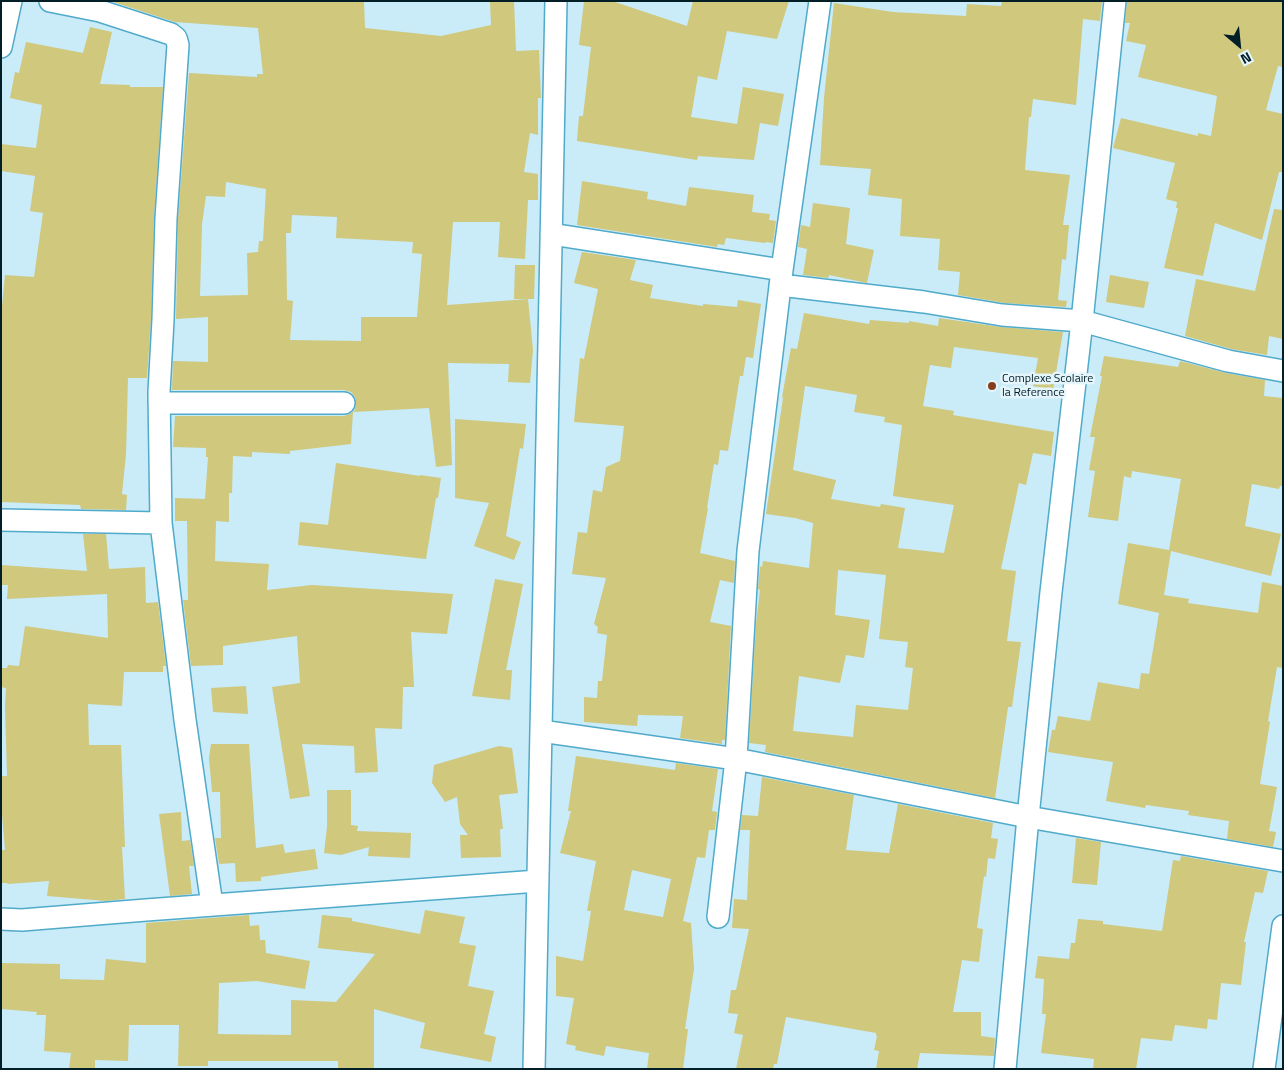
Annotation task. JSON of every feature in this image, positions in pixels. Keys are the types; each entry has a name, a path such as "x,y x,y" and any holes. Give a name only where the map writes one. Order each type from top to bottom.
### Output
{"street":[{"path":"1,47 11,1"},
{"path":"50,1 101,6 171,34 176,38 178,46 166,218 159,403 161,523 185,720 212,905"},
{"path":"534,1069 556,1"},
{"path":"718,917 736,759 748,551 781,277 820,1"},
{"path":"1005,1069 1051,592 1082,321 1115,1"},
{"path":"551,234 781,277 1002,315 1082,321 1228,361 1283,371"},
{"path":"159,403 344,403"},
{"path":"1,520 161,523"},
{"path":"541,731 736,759 1028,817 1283,861"},
{"path":"1,919 22,920 538,881"},
{"path":"1264,1069 1283,926"}],"building":[{"path":"110,1 364,1 365,28 441,36 491,25 490,1 514,1 516,51 539,50 541,98 538,98 538,135 530,133 524,172 538,174 538,200 528,200 525,259 498,257 500,222 453,222 447,305 528,299 533,350 530,383 508,382 509,364 448,363 452,465 436,467 429,408 353,412 351,444 290,451 290,454 252,452 252,457 233,456 232,493 229,493 229,522 216,521 215,561 269,564 267,590 312,585 453,594 447,634 411,632 414,687 403,687 402,729 375,728 378,772 355,773 354,746 302,744 310,796 290,799 272,687 300,683 297,636 223,646 223,665 191,666 183,600 188,600 187,521 175,521 175,498 205,499 208,457 206,457 206,448 173,447 175,416 344,416 355,410 355,397 351,392 344,390 172,390 173,361 208,362 208,317 176,319 178,219 189,73 257,77 257,74 263,74 258,28 175,22","holes":["226,182 266,189 263,241 259,241 258,252 247,253 248,295 200,296 202,224 206,196 225,197","292,215 337,217 336,238 413,242 412,253 422,254 417,317 361,317 361,341 290,340 293,301 287,300 286,233 291,233"]},
{"path":"584,1 615,2 687,26 693,1 789,1 777,39 727,31 717,80 698,76 691,117 737,124 743,87 784,94 778,126 760,123 754,160 698,156 697,160 577,141 579,116 583,116 591,47 579,45"},
{"path":"1002,1 1102,1 1100,21 1083,19 1076,105 1033,99 1031,117 1029,117 1025,170 1070,175 1063,225 1069,225 1066,260 1062,259 1058,300 1067,301 1066,307 1004,303 958,295 960,272 938,270 940,239 900,236 902,199 868,195 871,169 820,165 824,98 834,3 893,12 966,16 967,4 1001,6"},
{"path":"1127,1 1283,1 1283,67 1278,66 1266,110 1283,114 1283,172 1279,172 1262,240 1215,223 1203,276 1164,268 1178,208 1176,208 1177,202 1166,199 1175,163 1113,148 1121,118 1198,136 1198,133 1211,136 1217,96 1138,77 1146,45 1126,41 1130,23 1125,23"},
{"path":"90,27 112,32 100,84 130,85 130,87 163,87 154,217 147,378 128,378 126,454 122,494 127,495 126,510 81,509 80,505 1,502 1,317 5,275 34,277 43,213 30,211 35,176 1,171 1,144 36,148 42,105 10,98 15,72 19,73 26,42 83,53"},
{"path":"582,181 648,192 647,199 686,206 689,187 754,195 752,212 770,214 769,220 776,221 773,243 726,238 724,245 718,244 717,247 577,225"},
{"path":"813,203 850,208 846,244 874,250 867,283 829,275 828,278 803,275 807,249 798,247 801,225 810,227"},
{"path":"1274,209 1283,210 1283,339 1269,336 1267,355 1231,349 1185,336 1196,279 1255,291"},
{"path":"582,252 636,260 630,280 653,285 650,298 703,306 703,304 737,307 738,300 761,304 753,358 746,357 743,376 740,376 728,451 720,450 718,465 714,464 700,553 735,561 734,583 720,580 710,622 731,626 725,740 722,740 722,744 680,738 683,716 638,715 637,726 584,722 584,697 597,698 598,681 602,681 607,635 597,633 598,627 594,624 606,578 572,574 578,532 587,533 593,490 602,492 606,467 620,461 624,426 574,422 580,358 584,359 598,289 574,283"},
{"path":"515,265 535,265 534,299 514,299"},
{"path":"1110,275 1149,282 1144,308 1106,302"},
{"path":"804,313 869,324 870,320 909,323 909,321 938,326 939,318 1001,327 1063,332 1053,390 1033,386 1038,358 954,347 951,368 930,365 923,406 954,411 953,415 1054,432 1051,456 1033,453 1026,485 1019,483 1001,569 1016,571 1007,641 1021,642 1012,707 1008,707 995,798 765,752 766,745 749,743 760,566 762,567 763,561 809,568 813,523 795,518 766,514 782,397 791,348 797,349","holes":["805,386 857,395 854,412 885,417 884,422 902,425 893,496 954,505 944,553 898,548 905,508 881,504 880,507 831,499 836,480 793,470","838,570 886,575 879,639 908,642 905,667 913,668 908,710 856,705 853,737 793,731 799,676 840,683 846,655 864,658 870,620 835,615"]},
{"path":"1104,356 1178,367 1180,361 1226,373 1265,380 1264,396 1283,398 1283,486 1280,486 1279,489 1252,484 1245,526 1281,534 1271,576 1171,551 1164,595 1189,599 1188,603 1258,613 1262,582 1283,586 1283,668 1277,667 1260,784 1277,787 1269,831 1276,832 1273,847 1227,839 1229,821 1188,815 1189,811 1146,805 1145,808 1106,801 1113,762 1048,752 1052,730 1055,730 1058,716 1090,721 1098,682 1139,689 1141,673 1149,674 1159,613 1118,604 1128,543 1169,550 1181,479 1132,471 1131,478 1124,476 1118,521 1088,517 1095,471 1089,470 1095,437 1090,437"},
{"path":"455,419 526,424 523,449 520,448 506,536 521,542 514,560 474,546 489,503 455,498"},
{"path":"336,463 441,478 426,559 298,545 300,522 328,525"},
{"path":"83,534 106,534 109,569 145,567 146,603 158,602 166,666 163,666 163,672 124,672 122,706 88,704 89,745 121,745 125,847 122,847 125,899 106,901 47,896 49,881 1,883 1,850 5,850 1,776 7,776 6,688 1,687 1,668 7,668 8,665 19,666 25,626 108,638 107,594 7,599 8,585 1,585 1,565 87,571"},
{"path":"495,579 523,584 506,670 512,670 510,700 472,696"},
{"path":"246,686 248,714 213,712 211,688"},
{"path":"211,744 249,744 256,848 283,844 285,853 315,849 318,869 261,877 261,881 236,882 235,863 219,864 215,838 221,838 220,792 212,792 209,758"},
{"path":"499,746 512,748 518,793 499,795 503,829 500,829 501,857 461,858 460,835 468,835 460,824 457,797 445,802 432,783 434,765"},
{"path":"576,756 675,770 676,763 718,769 712,811 717,812 715,830 709,830 705,858 697,857 683,921 691,923 694,969 685,1029 688,1029 683,1069 647,1069 649,1053 606,1046 604,1056 575,1050 576,1046 566,1044 574,998 556,996 556,956 583,961 591,911 587,911 596,861 560,853 571,811 568,811","holes":["632,870 671,879 663,917 624,910"]},
{"path":"762,777 854,795 846,850 889,853 898,804 993,823 991,838 998,839 995,859 988,858 986,877 984,876 977,928 983,929 979,962 962,960 953,1012 981,1012 981,1036 995,1038 994,1056 920,1053 917,1069 876,1069 879,1051 874,1050 876,1033 786,1017 777,1064 774,1064 773,1069 736,1069 743,1035 734,1033 738,1014 728,1013 731,990 736,990 749,929 732,928 734,899 747,900 750,830 740,830 742,815 758,816"},
{"path":"327,790 351,790 351,825 358,826 357,831 411,833 410,858 368,856 369,847 341,855 324,853 327,827"},
{"path":"181,812 182,841 190,840 194,866 189,866 192,894 170,896 159,814"},
{"path":"1076,838 1101,842 1097,885 1072,883"},
{"path":"1181,856 1268,871 1263,893 1255,892 1244,942 1246,942 1241,985 1221,983 1217,1020 1208,1019 1207,1029 1175,1025 1172,1041 1141,1038 1136,1069 1093,1069 1094,1059 1041,1053 1046,1014 1042,1014 1044,979 1035,978 1038,956 1069,959 1071,943 1075,943 1078,919 1103,921 1103,924 1162,931 1173,860 1180,861"},
{"path":"425,910 465,917 459,943 476,946 468,986 494,991 484,1034 496,1037 491,1062 420,1048 425,1023 374,1009 374,1069 338,1068 338,1061 208,1061 208,1066 178,1066 179,1025 129,1025 128,1061 95,1060 95,1069 69,1069 71,1053 44,1051 46,1015 36,1015 37,1012 1,1009 1,963 60,964 60,979 104,980 106,959 146,963 146,923 249,915 250,926 259,925 260,940 265,940 266,953 310,961 305,989 257,981 219,983 218,1034 291,1035 291,1000 336,1002 375,954 318,948 322,915 352,918 352,921 420,934"}],"place":[{"name":"Complexe Scolaire la Reference","path":"992,386"}]}
